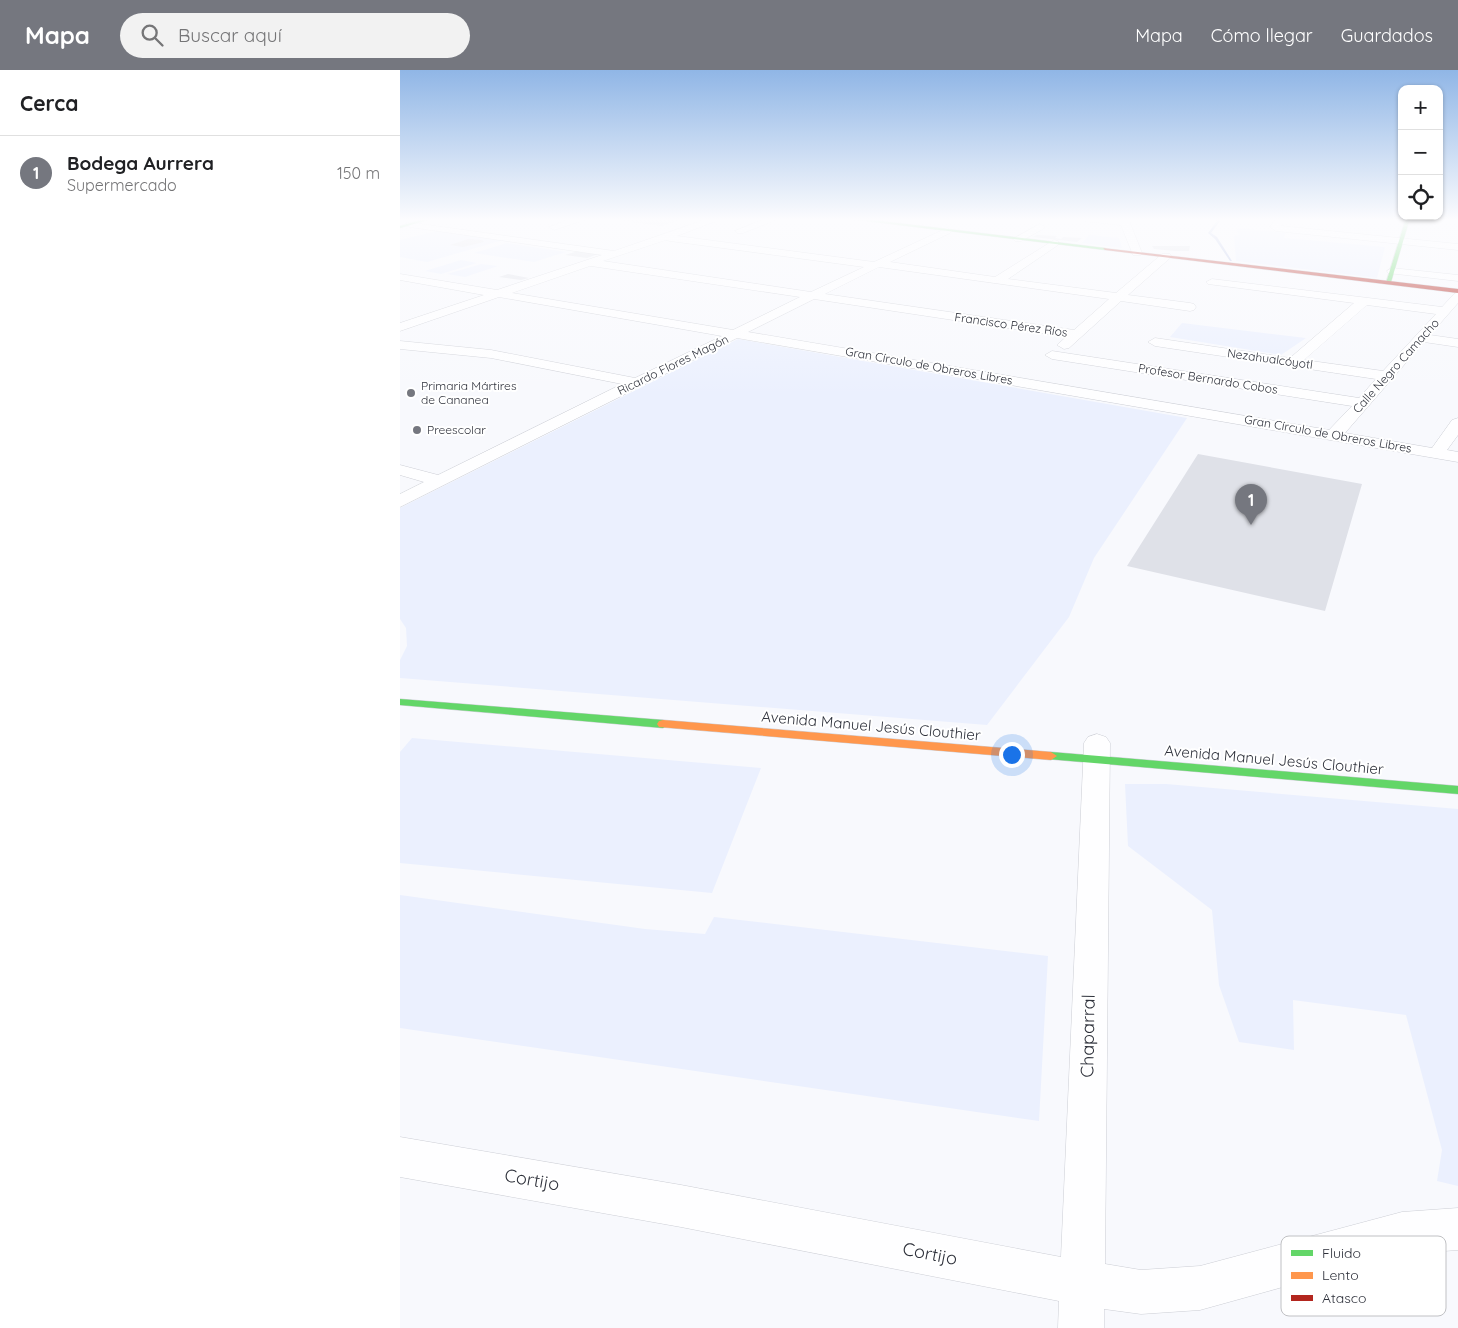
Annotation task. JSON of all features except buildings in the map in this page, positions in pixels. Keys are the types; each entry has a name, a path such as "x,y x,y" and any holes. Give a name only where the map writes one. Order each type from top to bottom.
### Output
{"street":[{"name":"Gran Círculo de Obreros Libres","path":"400,277 1458,456"},
{"path":"400,327 548,277"},
{"name":"Francisco Pérez Ríos","path":"690,277 1075,334"},
{"name":"Ricardo Flores Magón","path":"400,501 852,277"},
{"path":"971,277 1119,296 1196,300"},
{"path":"998,280 1003,277"},
{"path":"1020,382 1142,277"},
{"path":"1134,367 1216,277"},
{"path":"1386,277 1458,278"},
{"path":"1390,277 1458,291"},
{"path":"1212,282 1444,311"},
{"name":"Calle Negro Camacho","path":"1334,435 1458,296"},
{"path":"1293,362 1364,301"},
{"path":"1421,338 1458,342"},
{"name":"Nezahualcóyotl","path":"1156,342 1385,376"},
{"path":"400,344 491,354 637,383"},
{"name":"Profesor Bernardo Cobos","path":"1052,355 1364,403"},
{"path":"1437,453 1458,423"},
{"path":"400,470 440,481"},
{"name":"Avenida Manuel Jesús Clouthier","path":"400,702 930,745 1096,748 1285,774 1458,790"},
{"name":"Chaparral","path":"1081,1328 1096,748"},
{"name":"Cortijo","path":"400,1157 681,1206 1082,1283 1141,1292 1200,1288 1281,1266"},
{"name":"Cortijo","path":"1391,1236 1402,1233 1458,1229"}],"shaded area":[{"path":"1182,323 1306,338 1281,355 1170,337"},
{"path":"738,339 1187,418 1094,558 1069,617 987,725 400,678 400,660 407,646 406,628 400,619 400,508"},
{"path":"412,738 761,768 712,893 400,863 400,752"},
{"path":"1125,784 1166,784 1458,809 1458,1186 1437,1181 1442,1150 1406,1015 1293,1000 1294,1050 1239,1042 1219,985 1212,910 1128,846"},
{"path":"400,895 645,929 705,934 714,917 1048,956 1039,1121 400,1028"}],"traffic: fast":[{"path":"1388,282 1390,277"},
{"path":"400,702 663,724"},
{"path":"1051,756 1458,790"}],"traffic: slow":[{"path":"663,724 1051,756"}],"traffic: jam":[{"path":"1338,277 1458,291"}],"place":[{"name":"Primaria Mártires de Cananea","path":"411,393"},
{"name":"Preescolar","path":"417,430"},
{"name":"Bodega Aurrera","path":"1251,525"}]}
